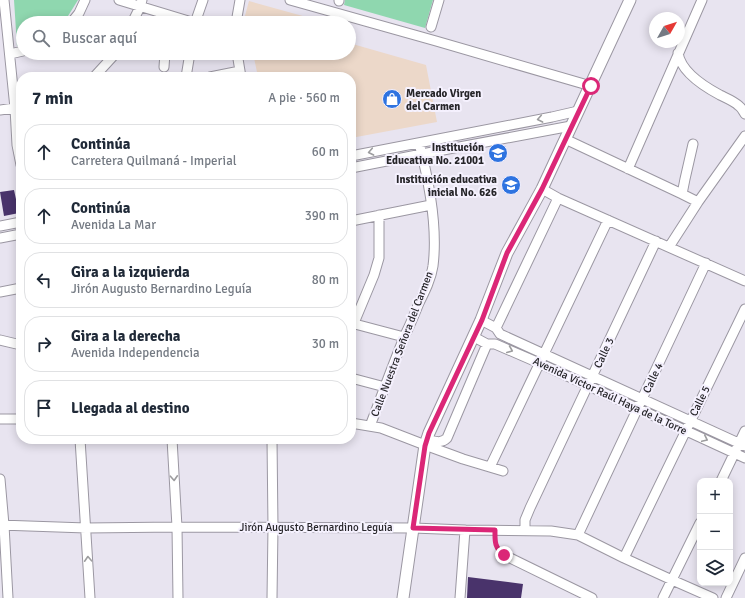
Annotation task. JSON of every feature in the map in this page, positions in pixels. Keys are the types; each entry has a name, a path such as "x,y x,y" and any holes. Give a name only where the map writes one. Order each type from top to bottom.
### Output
{"main road":[{"path":"403,598 426,443 482,320 507,253 542,189 630,0"}],"street":[{"path":"4,0 16,94"},
{"path":"77,16 85,0"},
{"path":"119,0 141,3 165,16"},
{"path":"197,16 203,0"},
{"path":"237,16 240,0"},
{"path":"290,0 347,16"},
{"path":"431,27 439,0"},
{"path":"628,169 702,0"},
{"path":"135,16 141,3"},
{"path":"356,19 591,86"},
{"path":"10,54 16,53"},
{"path":"678,53 689,73 715,92 739,106 745,114"},
{"path":"99,72 110,60"},
{"path":"164,60 164,67"},
{"path":"187,72 189,60"},
{"path":"237,60 240,72"},
{"path":"0,110 16,107"},
{"path":"356,155 578,111"},
{"path":"356,167 571,126"},
{"path":"669,247 698,202 745,136"},
{"path":"565,140 698,202"},
{"name":"Calle Nuestra Señora del Carmen","path":"370,426 404,337 430,278 432,267 434,233 432,205 419,143"},
{"path":"682,194 684,179 693,144"},
{"path":"542,189 558,198 745,281"},
{"path":"496,328 558,198"},
{"path":"356,220 432,205"},
{"path":"356,314 374,275 379,258 379,215"},
{"path":"490,467 608,220"},
{"path":"0,226 16,223"},
{"path":"0,238 16,235"},
{"name":"Calle 3","path":"525,530 525,520 530,508 656,241"},
{"name":"Calle 4","path":"578,535 706,263"},
{"path":"0,292 16,290"},
{"name":"Calle 5","path":"624,558 745,309"},
{"name":"Avenida Víctor Raúl Haya de la Torre","path":"482,320 496,328 500,334 742,444"},
{"path":"356,324 404,337"},
{"name":"Avenida Víctor Raúl Haya de la Torre","path":"474,337 487,344 495,344 539,363 745,458"},
{"path":"0,340 16,344"},
{"path":"426,443 440,442 447,438 487,344"},
{"path":"356,379 385,387"},
{"path":"0,419 16,419"},
{"path":"356,424 381,428 426,443 463,459 503,471"},
{"path":"722,478 735,453 742,444 745,431"},
{"path":"80,444 90,598"},
{"path":"172,444 177,527 178,598"},
{"path":"272,444 272,598"},
{"path":"0,479 8,598"},
{"name":"Jirón Augusto Bernardino Leguía","path":"2,525 86,528 273,527 551,530 578,535 624,558 713,598"},
{"path":"460,598 465,530"},
{"path":"663,598 697,530"},
{"path":"504,555 592,598"},
{"path":"726,598 745,558"}],"path":[{"path":"495,530 495,542 497,547 504,555"}],"shaded area":[{"path":"249,1 303,16 245,16"},
{"name":"Mercado Virgen del Carmen","path":"356,45 426,65 437,122 356,137 356,72 257,72 254,60 356,60"}],"green space":[{"path":"14,0 78,0 68,16 16,16 16,31"},
{"path":"345,0 433,0 425,28 344,5"}],"building":[{"path":"14,190 16,199 16,214 4,216 0,192"},
{"path":"468,577 523,584 521,598 467,598"}],"place":[{"name":"Mercado Virgen del Carmen","path":"392,99"},
{"name":"Institución Educativa No. 21001","path":"498,153"},
{"name":"Institución educativa inicial No. 626","path":"511,185"}],"route":[{"path":"504,555 500,552 495,542 495,530 413,528 425,446 429,433 482,320 507,253 542,189 591,86"}]}
